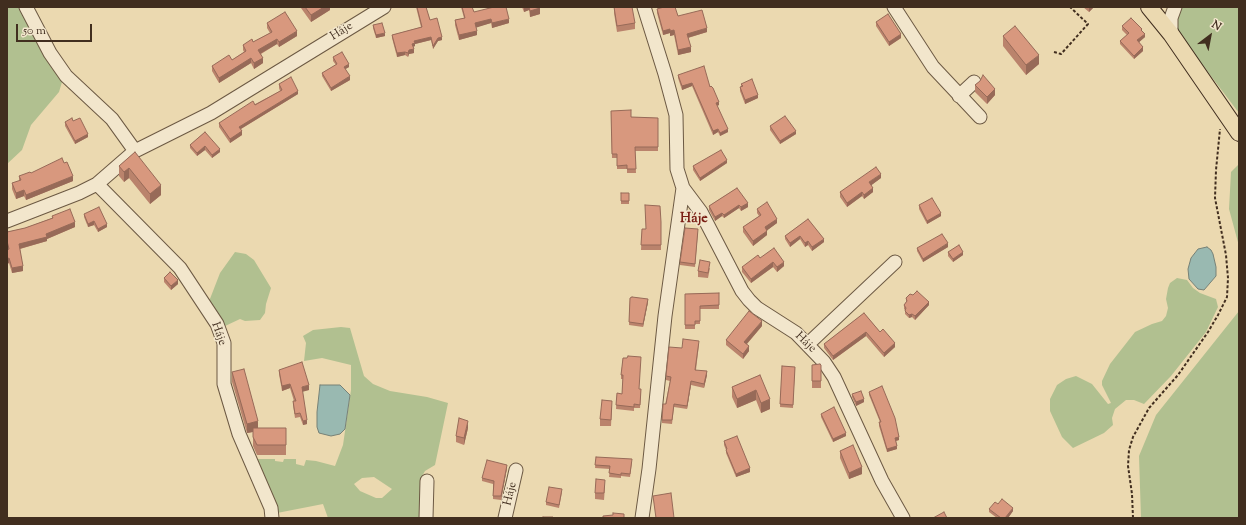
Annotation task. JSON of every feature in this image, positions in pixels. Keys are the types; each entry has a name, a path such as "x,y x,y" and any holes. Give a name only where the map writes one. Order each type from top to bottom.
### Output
{"main road":[{"path":"1149,7 1171,34 1239,133"}],"street":[{"path":"26,7 50,53 66,76 112,119 135,151"},
{"name":"Háje","path":"7,221 80,193 96,184 135,151 211,113 384,7"},
{"name":"Háje","path":"644,7 666,74 676,115 677,169 683,188 701,212 742,291 749,300 757,308 796,333 824,362 834,378 882,481 903,518"},
{"path":"894,7 933,67 980,117"},
{"path":"1171,34 1171,18 1175,7"},
{"path":"959,96 974,82"},
{"name":"Háje","path":"96,184 180,268 217,324 224,343 224,384 239,434 271,508 272,518"},
{"name":"Háje","path":"642,518 649,469 665,316 683,188"},
{"path":"808,344 895,262"},
{"name":"Háje","path":"505,518 516,470"},
{"path":"426,518 427,481"}],"path":[{"path":"1054,52 1061,54 1088,24 1070,7"},
{"path":"1133,518 1132,494 1128,466 1129,450 1133,437 1149,408 1178,375 1208,332 1227,297 1228,278 1226,255 1216,198 1216,170 1220,125 1224,113"}],"green space":[{"path":"7,7 20,7 43,52 62,82 59,92 31,125 22,150 7,164"},
{"path":"1181,7 1239,7 1239,113 1185,42 1175,25"},
{"path":"1239,164 1239,246 1229,209 1231,172"},
{"path":"235,252 246,254 254,260 271,288 265,313 260,320 245,321 240,319 223,327 208,304 220,273"},
{"path":"1177,278 1187,280 1193,288 1200,293 1216,299 1218,307 1206,332 1171,376 1144,404 1134,400 1126,400 1115,409 1112,418 1113,425 1104,433 1073,448 1062,437 1050,411 1050,399 1057,385 1066,379 1076,376 1092,384 1108,404 1111,403 1102,385 1102,381 1110,364 1135,332 1162,321 1166,316 1168,308 1166,299 1168,288 1170,283"},
{"path":"1239,311 1239,518 1141,518 1139,456 1156,415"},
{"path":"341,327 350,328 364,376 373,384 390,391 427,397 448,403 435,465 425,471 421,478 425,518 328,518 323,504 277,513 252,459 275,459 275,461 283,462 284,459 296,459 296,464 304,466 306,460 335,466 343,445 351,390 351,365 322,358 304,361 306,343 303,336 313,330","holes":["374,477 392,489 382,498 376,498 360,491 354,484 362,478"]}],"water":[{"path":"1207,247 1213,254 1216,267 1216,276 1204,290 1198,289 1189,279 1188,269 1191,258 1198,249"},
{"path":"320,385 340,385 350,395 345,429 340,434 331,436 319,433 317,427 317,412"}],"building":[{"path":"305,7 324,7 311,15"},
{"path":"417,7 426,7 430,20 437,18 442,37 438,38 433,46 431,37 414,41 415,43 412,44 414,49 409,50 408,53 397,53 392,35 422,27"},
{"path":"462,7 472,7 474,12 494,7 506,7 509,19 492,23 491,19 475,23 477,31 459,35 455,20 465,18"},
{"path":"529,7 540,7 540,8 530,11"},
{"path":"614,7 632,7 635,23 617,26"},
{"path":"664,7 675,7 678,16 702,10 707,28 687,34 691,47 678,50 674,30 670,31 670,29 663,31 657,9"},
{"path":"285,12 297,31 279,42 277,39 258,50 263,58 254,63 251,58 219,78 212,66 229,55 232,60 246,51 243,45 252,39 253,42 272,32 267,23"},
{"path":"888,14 901,34 889,42 876,22"},
{"path":"1131,18 1145,34 1137,40 1143,47 1134,56 1120,41 1129,33 1122,26"},
{"path":"382,23 385,33 376,35 373,25"},
{"path":"1015,26 1039,55 1026,65 1003,36"},
{"path":"342,52 349,64 344,67 350,76 331,88 322,73 337,64 333,57"},
{"path":"704,66 710,87 711,86 713,88 719,102 716,103 728,129 720,133 718,129 713,131 692,83 682,86 678,75"},
{"path":"983,75 995,89 987,97 975,85 980,81"},
{"path":"291,77 298,91 239,127 242,131 230,139 219,123 253,101 255,105 282,90 279,84"},
{"path":"752,79 758,95 745,100 740,87 743,86 741,84"},
{"path":"631,110 631,117 658,118 658,147 635,147 636,169 627,169 627,165 617,166 617,154 612,154 611,111"},
{"path":"785,116 796,131 780,141 770,126"},
{"path":"72,118 73,121 80,118 88,134 75,141 65,122"},
{"path":"205,132 220,149 212,155 205,146 197,153 190,145"},
{"path":"721,150 727,160 700,178 693,166"},
{"path":"135,152 161,185 150,194 129,168 124,172 119,166"},
{"path":"62,158 64,163 67,162 73,176 26,195 24,190 16,193 12,183 21,180 19,176 30,172 31,173"},
{"path":"876,167 881,174 869,182 873,188 864,195 862,192 847,203 840,192"},
{"path":"737,188 748,203 741,207 739,205 724,215 722,213 715,217 709,206"},
{"path":"621,193 629,193 629,201 621,201"},
{"path":"932,198 941,213 927,221 919,205"},
{"path":"767,202 777,219 765,227 767,231 753,241 743,227 761,215 757,209"},
{"path":"645,205 660,206 661,245 641,245 642,229 646,229"},
{"path":"99,207 107,224 98,229 94,221 88,224 84,214"},
{"path":"70,209 75,222 46,234 47,237 19,244 23,266 12,268 9,258 7,259 7,250 9,249 7,232 25,228 53,218 52,216"},
{"path":"808,219 824,239 812,247 808,241 805,243 800,236 790,243 785,236"},
{"path":"685,228 698,229 695,264 680,262"},
{"path":"942,234 948,243 923,259 917,248"},
{"path":"959,245 963,252 953,259 948,252"},
{"path":"774,248 784,262 777,267 773,262 751,279 742,267 758,255 760,258"},
{"path":"700,260 710,262 708,273 698,271"},
{"path":"170,272 178,280 171,286 164,278"},
{"path":"917,291 929,302 915,316 912,314 909,315 905,311 906,308 904,305 907,301 906,298 910,294 913,295"},
{"path":"719,293 719,305 700,306 700,321 695,321 695,325 685,325 685,294"},
{"path":"630,298 648,299 643,324 629,322"},
{"path":"749,311 762,321 744,342 749,346 743,354 726,340"},
{"path":"864,313 880,332 883,329 895,343 884,353 866,332 833,356 824,344"},
{"path":"683,339 699,341 695,370 707,371 704,384 691,381 687,406 674,404 672,420 662,420 663,404 666,404 671,377 666,376 669,347 682,348"},
{"path":"628,356 641,357 639,389 641,389 640,405 634,404 634,407 616,405 617,393 622,394 623,375 621,375 623,358 627,358"},
{"path":"302,362 309,385 302,387 307,420 303,421 300,413 295,414 293,401 296,401 290,384 282,386 279,370"},
{"path":"820,364 821,381 812,381 812,365"},
{"path":"782,366 795,367 793,405 780,404"},
{"path":"244,369 258,421 247,424 232,372"},
{"path":"760,375 770,399 761,403 756,390 737,399 732,387"},
{"path":"882,386 895,418 899,437 895,438 897,446 887,449 879,422 881,422 869,392"},
{"path":"861,391 864,399 856,402 852,394"},
{"path":"602,400 612,401 611,420 600,419"},
{"path":"834,407 846,433 833,439 821,414"},
{"path":"459,418 468,421 464,438 456,436"},
{"path":"253,428 286,428 286,445 257,445 253,437"},
{"path":"737,436 750,468 736,474 724,441"},
{"path":"853,445 862,467 849,473 840,451"},
{"path":"596,457 632,459 630,474 621,473 621,475 609,473 610,466 595,465"},
{"path":"487,460 507,465 501,496 493,496 494,481 482,478"},
{"path":"596,479 605,480 604,493 595,493"},
{"path":"549,487 562,489 559,505 546,502"},
{"path":"671,493 674,518 656,518 653,496"},
{"path":"1002,499 1013,508 1005,518 1001,518 989,509 995,502 998,504"},
{"path":"944,512 947,518 933,518"},
{"path":"613,513 624,514 624,518 603,518 603,516 613,515"}],"district":[{"name":"Háje","path":"694,220"}]}
